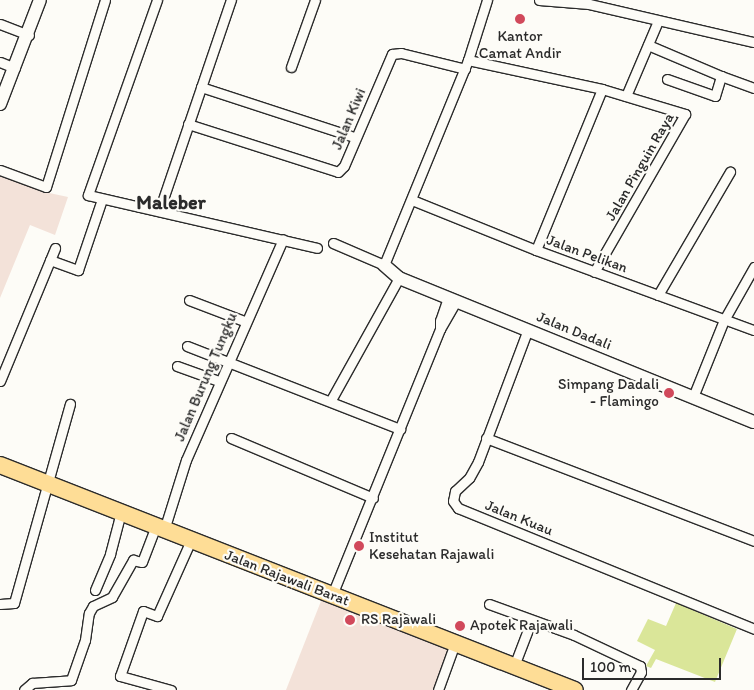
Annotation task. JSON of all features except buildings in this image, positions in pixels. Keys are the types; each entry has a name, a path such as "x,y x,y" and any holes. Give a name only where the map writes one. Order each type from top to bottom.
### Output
{"highway":[{"name":"Jalan Rajawali Barat","path":"0,465 575,690"}],"street":[{"path":"0,104 29,35 40,0"},
{"path":"0,170 44,188 105,0"},
{"path":"157,0 88,195 317,248"},
{"path":"160,211 230,0"},
{"path":"291,67 315,0"},
{"path":"333,243 384,265 466,65 487,0"},
{"path":"539,0 616,10 754,42"},
{"path":"626,96 658,21"},
{"path":"0,24 29,35"},
{"path":"648,45 754,88"},
{"name":"Jalan Kiwi","path":"188,124 336,172 344,166 354,137 392,54 401,52 466,65"},
{"path":"0,62 15,68"},
{"name":"Jalan Pinguin Raya","path":"466,65 602,89 686,116 594,272"},
{"path":"667,79 715,96 721,76"},
{"path":"201,87 354,137"},
{"path":"536,250 602,89"},
{"path":"658,295 730,172"},
{"path":"50,260 78,270 102,198"},
{"name":"Jalan Pelikan","path":"412,200 536,250 754,330"},
{"name":"Jalan Burung Tungku","path":"24,690 32,683 71,680 86,640 88,614 93,606 112,597 133,560 142,562 160,528 244,321 283,239"},
{"path":"0,381 55,248"},
{"name":"Jalan Dadali","path":"384,265 399,278 754,422"},
{"path":"693,397 724,320 754,267"},
{"path":"331,400 399,278"},
{"path":"332,595 373,498 452,299"},
{"path":"189,300 244,321"},
{"name":"Jalan Kuau","path":"528,329 469,478 455,491 453,501 458,508 754,629"},
{"path":"187,346 331,400 400,429"},
{"path":"177,366 219,381"},
{"path":"0,604 12,604 70,404"},
{"path":"231,438 373,498"},
{"path":"486,438 754,541"},
{"path":"95,590 110,554 121,512"},
{"path":"171,690 120,676 142,611 157,616 191,540"},
{"path":"489,604 574,636 640,666 641,672 631,690"},
{"path":"514,666 528,628"},
{"path":"438,690 455,643"}],"shaded area":[{"path":"0,172 40,191 68,197 55,235 30,225 0,298"},
{"name":"RS Rajawali","path":"323,596 449,645 434,690 286,690"}],"green space":[{"path":"676,603 737,629 715,682 656,659 651,668 646,666 655,650 637,641 648,619 666,626"}],"place":[{"name":"Kantor Camat Andir","path":"520,19"},
{"name":"Simpang Dadali - Flamingo","path":"669,393"},
{"name":"Institut Kesehatan Rajawali","path":"359,546"},
{"name":"RS Rajawali","path":"350,620"},
{"name":"Apotek Rajawali","path":"460,626"}],"district":[{"name":"Maleber","path":"171,202"}]}
